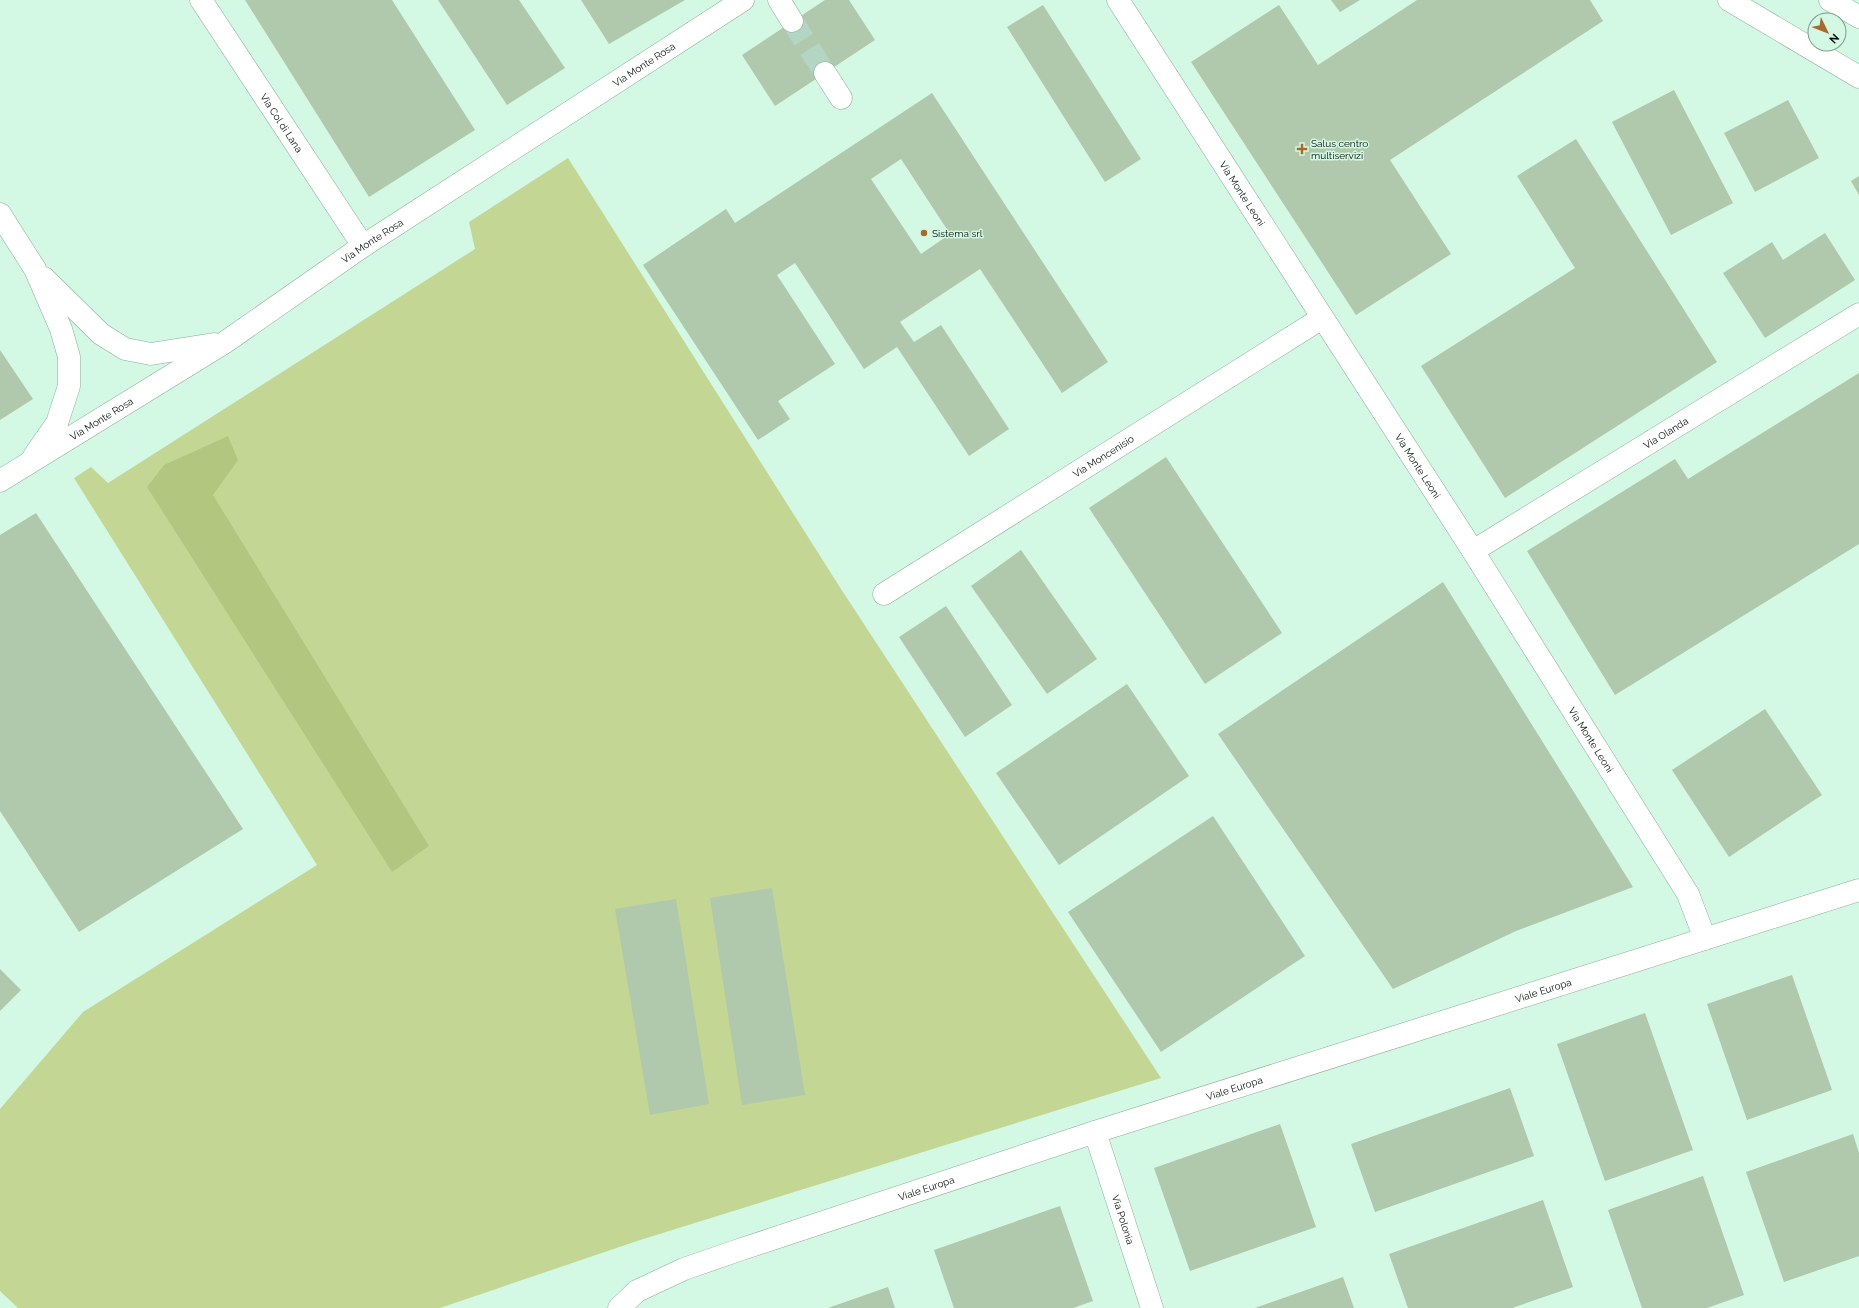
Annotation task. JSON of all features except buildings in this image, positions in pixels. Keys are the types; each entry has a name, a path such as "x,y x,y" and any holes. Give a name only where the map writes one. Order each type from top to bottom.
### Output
{"street":[{"name":"Via Col di Lana","path":"201,0 363,246"},
{"name":"Via Monte Rosa","path":"0,481 224,342 363,246 743,0"},
{"path":"779,0 792,21"},
{"name":"Via Monte Leoni","path":"1118,0 1473,551 1688,894 1705,939"},
{"path":"1729,0 1859,77"},
{"path":"1830,0 1858,17"},
{"path":"825,73 841,98"},
{"path":"0,214 35,269 61,329 69,357 69,386 57,423 29,464"},
{"path":"35,269 101,334 125,349 151,354 224,342"},
{"name":"Via Olanda","path":"1473,551 1859,314"},
{"name":"Via Moncenisio","path":"884,594 1322,318"},
{"name":"Viale Europa","path":"619,1308 638,1291 684,1269 1095,1132 1859,890"},
{"name":"Via Polonia","path":"1095,1132 1152,1308"}],"green space":[{"path":"568,158 841,589 1161,1078 637,1241 440,1308 18,1308 0,1291 0,1109 83,1012 317,865 74,478 91,467 108,483 475,249 469,222"},
{"path":"228,436 238,460 213,495 429,846 392,872 147,487 164,465"}],"tunnel":[{"path":"792,21 825,73"}],"place":[{"name":"Salus centro multiservizi","path":"1302,149"},
{"name":"Sistema srl","path":"924,233"}]}
